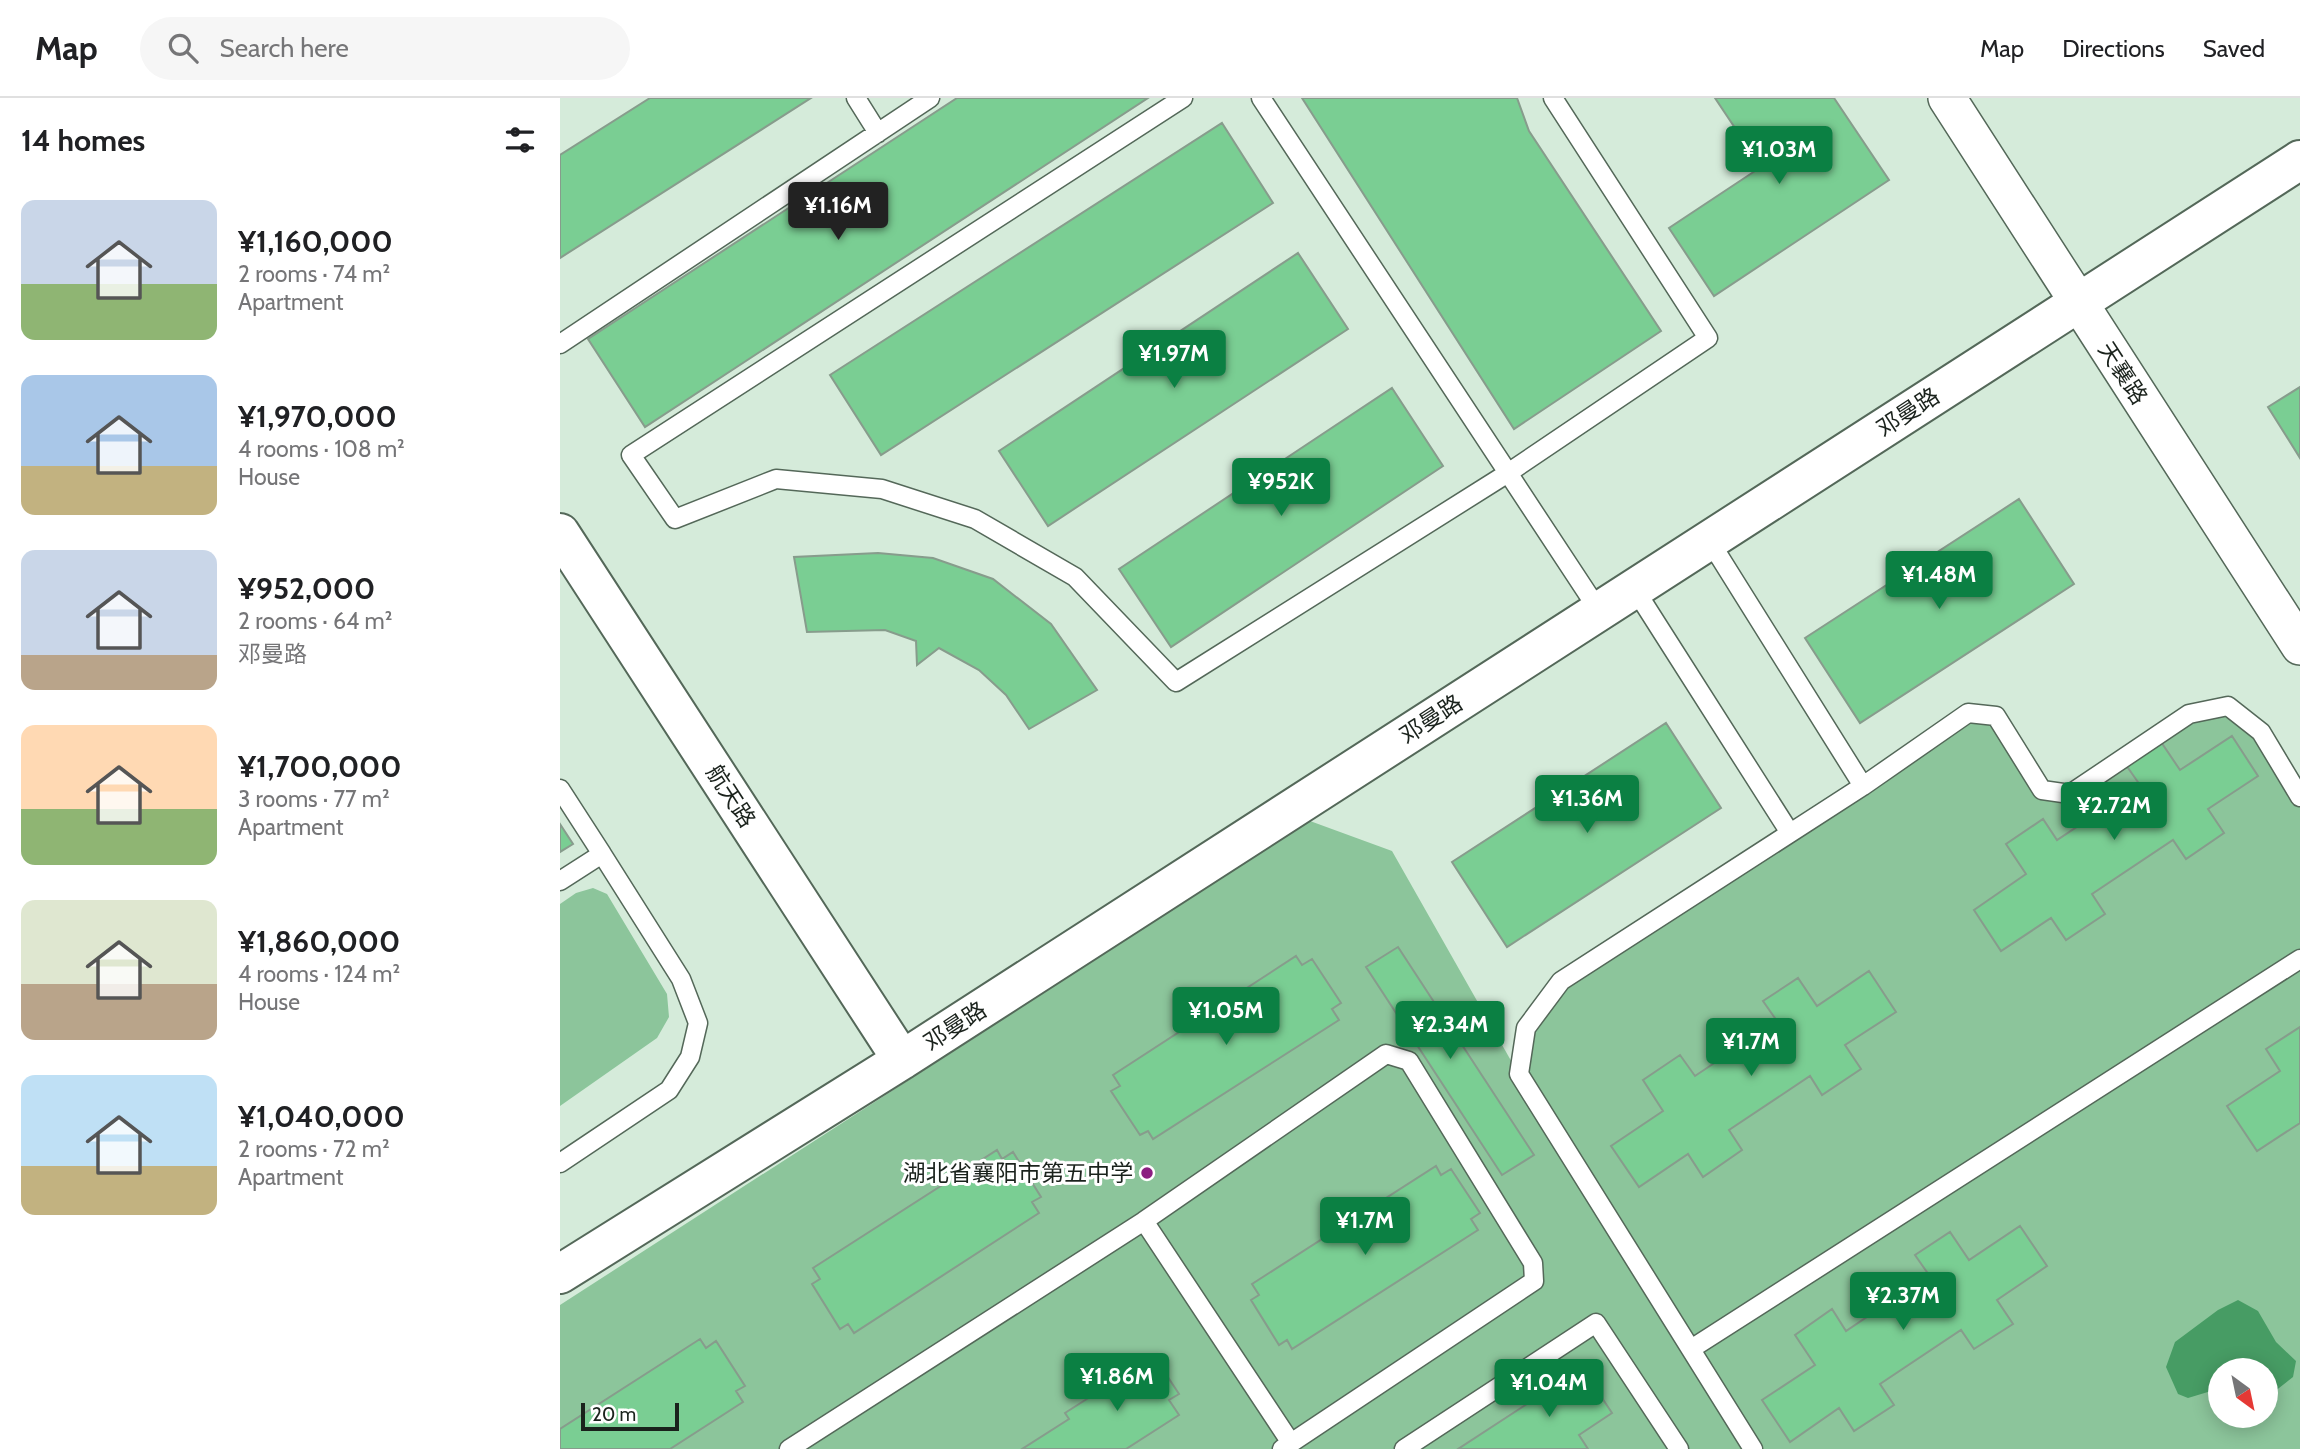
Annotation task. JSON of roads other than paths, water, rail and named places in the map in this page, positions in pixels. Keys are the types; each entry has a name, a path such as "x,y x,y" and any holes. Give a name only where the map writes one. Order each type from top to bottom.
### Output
{"street":[{"name":"天襄路","path":"1947,98 2300,646"},
{"name":"邓曼路","path":"560,1274 902,1060 2300,160"},
{"name":"航天路","path":"560,533 902,1060"}],"lane":[{"path":"856,98 878,133"},
{"path":"560,344 930,98"},
{"path":"1183,98 631,455 675,519 776,479 882,489 975,519 1075,577 1176,682 1508,473 1708,338 1553,98"},
{"path":"1261,98 1599,611"},
{"path":"1709,540 1863,786"},
{"path":"1634,588 1790,833"},
{"path":"1754,1449 1518,1074 1526,1028 1561,981 1863,786 1968,713 1996,716 2042,790 2070,794 2189,714 2228,705 2261,732 2300,797"},
{"path":"560,789 681,979 698,1023 690,1057 669,1090 560,1163"},
{"path":"560,881 602,853"},
{"path":"1690,1349 2300,959"},
{"path":"789,1449 1144,1221 1386,1054 1409,1061 1533,1263 1534,1282 1287,1446 1144,1221"},
{"path":"1404,1449 1597,1323 1679,1449"}],"place":[{"name":"湖北省襄阳市第五中学","path":"1147,1173"}]}
